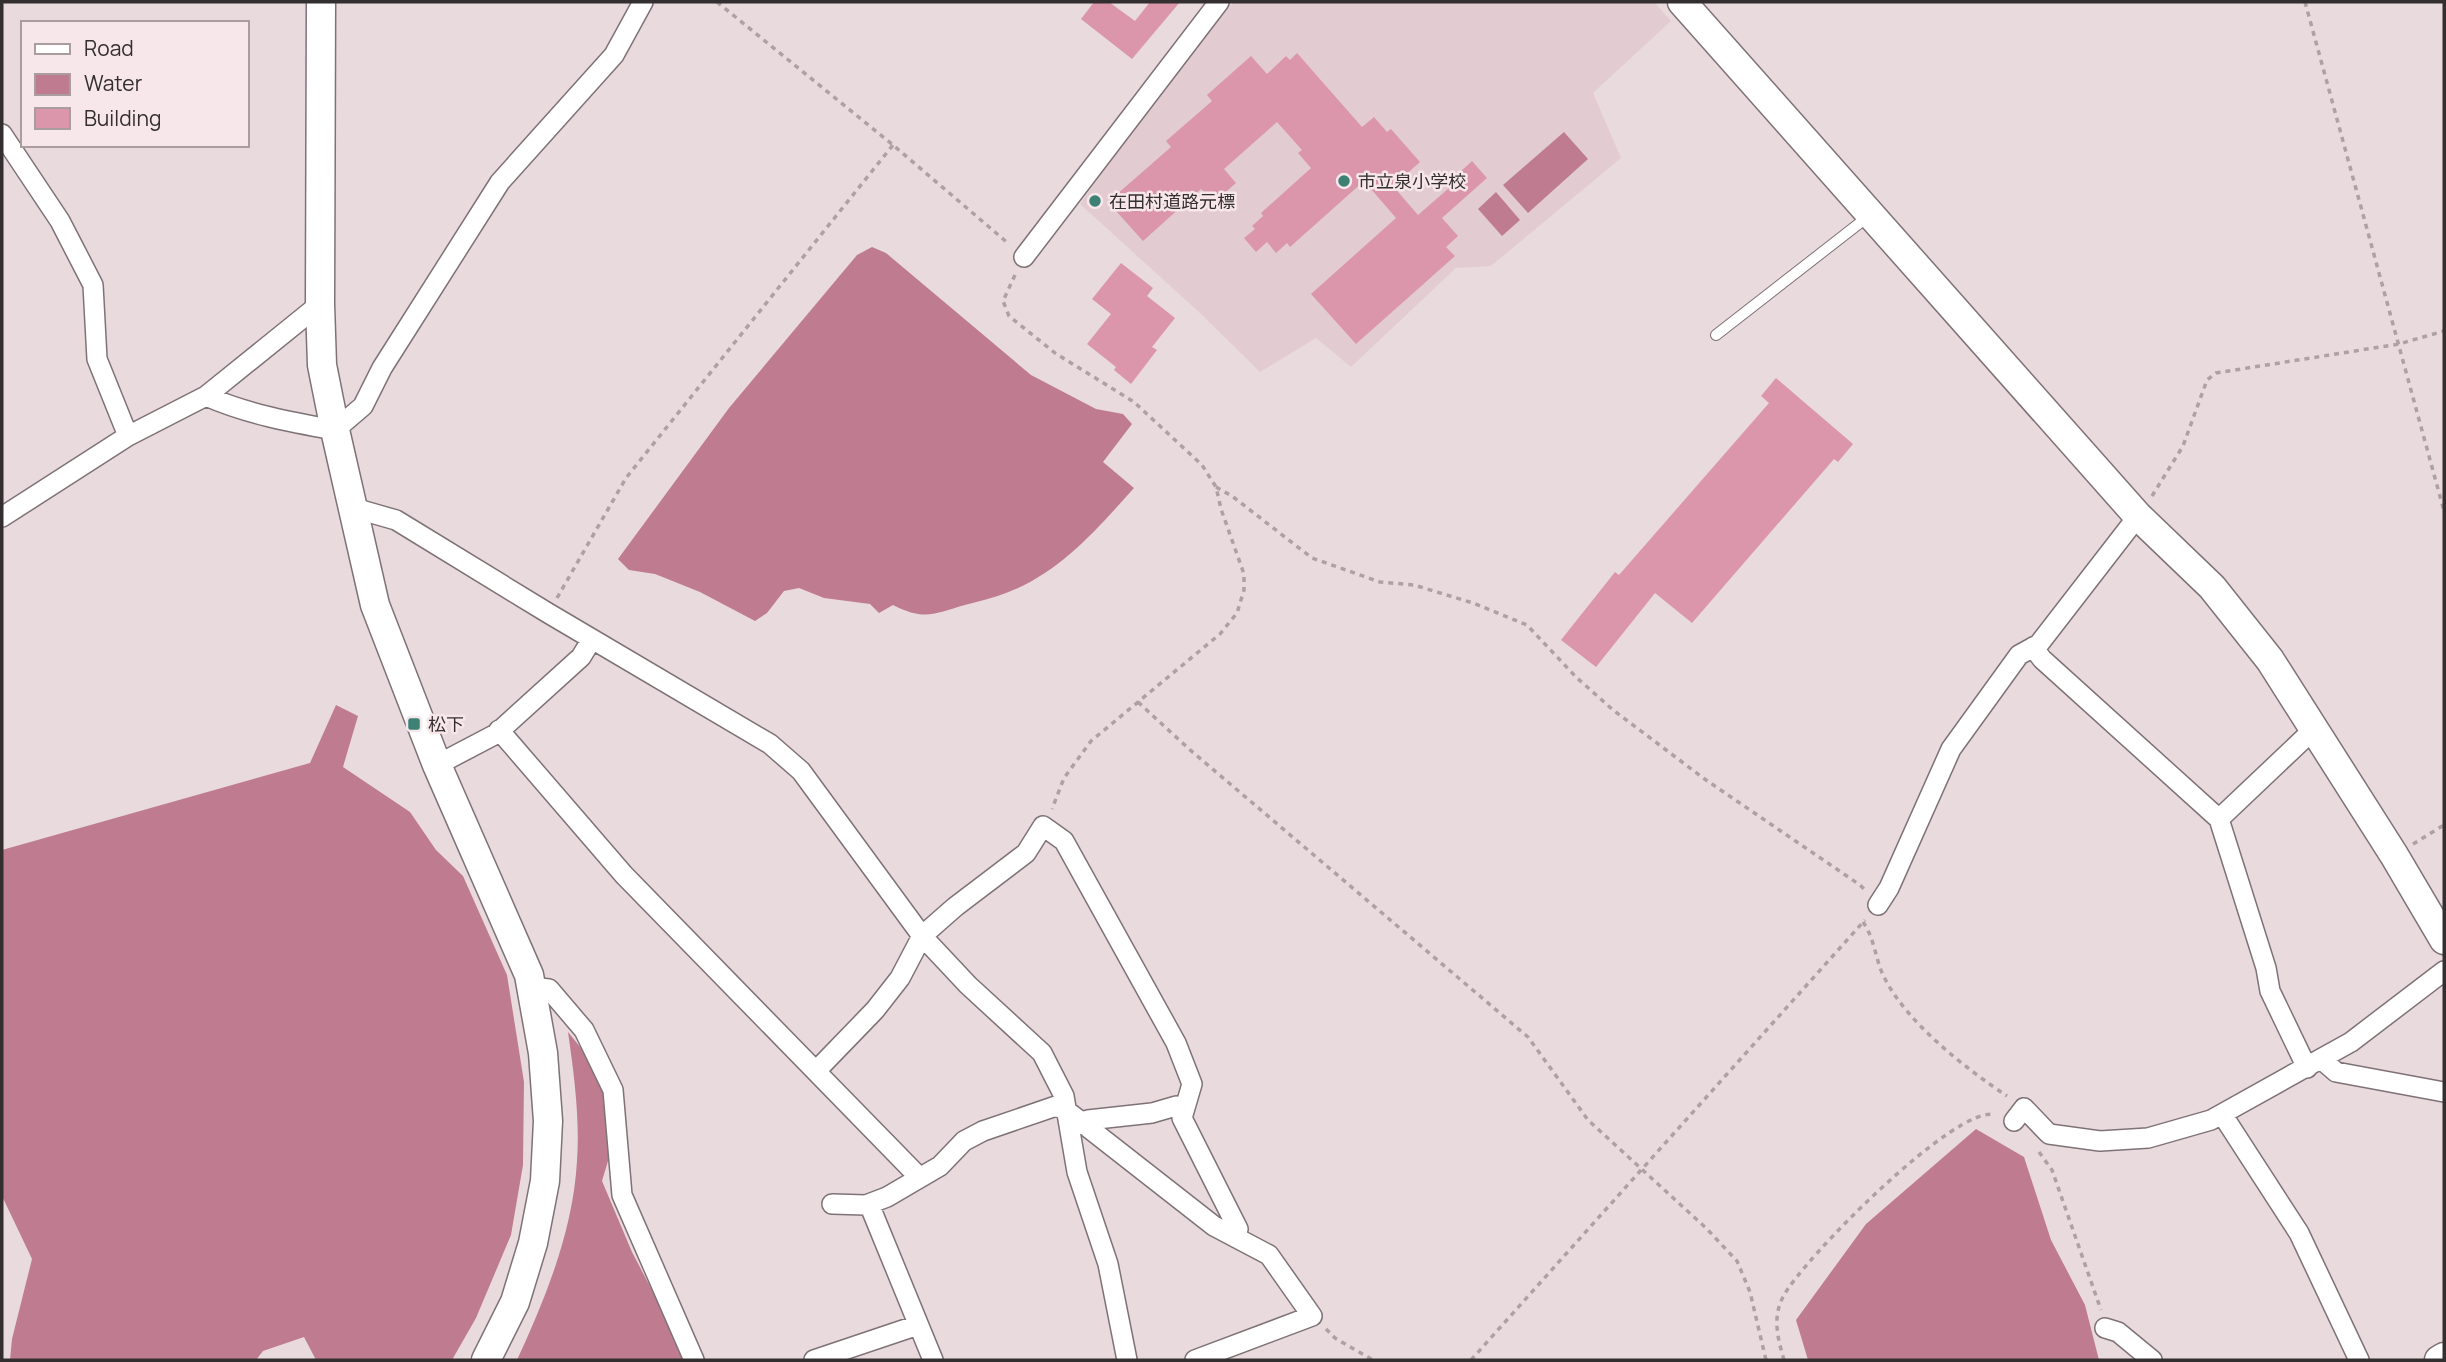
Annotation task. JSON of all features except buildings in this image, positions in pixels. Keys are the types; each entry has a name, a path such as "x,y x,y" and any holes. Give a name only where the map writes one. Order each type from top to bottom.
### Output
{"street":[{"path":"321,2 320,304 322,365 335,430 375,605 437,765 529,975 543,1053 548,1121 545,1181 533,1243 515,1301 486,1360"},
{"path":"206,396 225,405 280,421 335,430 363,407 382,368 500,182 614,55 643,2"},
{"path":"1024,257 1219,2"},
{"path":"1682,2 2138,516 2212,587 2270,660 2394,855 2444,940"},
{"path":"2,134 60,221 93,285 97,359 128,436"},
{"path":"2,517 128,436 206,396 320,304"},
{"path":"354,508 396,520 548,614 770,744 801,771 922,936 968,985 1042,1054 1064,1096 1077,1172 1108,1264 1127,1360"},
{"path":"1878,905 1889,888 1951,749 2019,655 2039,644 2138,516"},
{"path":"437,765 499,730 580,657 592,639"},
{"path":"2034,647 2042,659 2219,819 2266,968 2270,991 2314,1063 2336,1072 2444,1092"},
{"path":"2219,819 2314,729"},
{"path":"499,730 624,875 919,1177"},
{"path":"816,1071 875,1010 900,978 922,936 1026,853 1043,826 1064,841 1176,1044 1192,1084 1182,1118 1238,1229 1235,1237"},
{"path":"2019,1114 2049,1134 2099,1141 2148,1138 2211,1120 2351,1042 2444,971"},
{"path":"531,987 549,989 584,1030 613,1090 622,1195 694,1360"},
{"path":"832,1204 869,1204 887,1197 940,1166 964,1141 983,1131 1056,1106 1067,1111 1214,1226 1269,1255 1312,1316 1195,1360"},
{"path":"1084,1125 1088,1120 1152,1113 1176,1106 1184,1108"},
{"path":"2222,1114 2299,1233 2359,1360"},
{"path":"869,1204 933,1360"},
{"path":"814,1360 918,1325"},
{"path":"2105,1328 2119,1332 2152,1360"},
{"path":"2439,1360 2444,1357"}],"lane":[{"path":"1716,335 1870,215"}],"path":[{"path":"717,2 893,145 1024,257 1003,301 1009,316 1055,353 1134,402 1202,465 1216,487 1244,574 1244,590 1237,613 1220,634 1091,741 1064,778 1043,826"},
{"path":"2305,2 2444,511"},
{"path":"548,614 626,478 893,145"},
{"path":"2138,516 2183,446 2207,380 2216,373 2399,344 2444,331"},
{"path":"1216,487 1312,558 1380,582 1415,585 1527,625 1576,677 1613,710 1706,780 1860,885 1878,905 1471,1360"},
{"path":"1138,702 1189,749 1528,1037 1588,1119 1706,1228 1737,1261 1750,1292 1766,1360"},
{"path":"2394,855 2444,825"},
{"path":"1863,922 1870,932 1883,976 1903,1009 2019,1114"},
{"path":"1784,1360 1776,1330 1782,1300 1793,1281 1849,1220 1909,1162 1959,1125 1988,1113 2019,1114"},
{"path":"2037,1150 2052,1170 2100,1305 2105,1328"},
{"path":"1312,1316 1335,1338 1373,1360"}],"shaded area":[{"name":"市立泉小学校","path":"1234,2 1654,2 1671,21 1593,93 1621,158 1491,266 1456,268 1351,367 1316,338 1260,372 1201,314 1080,204 1171,71 1173,72"}],"water":[{"path":"1564,132 1588,159 1528,213 1503,185"},
{"path":"1496,192 1520,220 1502,236 1478,209"},
{"path":"872,247 886,253 1031,375 1096,409 1123,414 1132,424 1103,462 1134,488 1076,548 1044,574 1006,593 937,613 913,613 893,605 879,613 870,604 824,598 799,588 784,591 767,613 755,621 700,592 655,574 629,570 618,559 729,408 857,255"},
{"path":"336,705 358,716 343,767 410,812 436,850 463,876 507,975 524,1082 523,1165 511,1235 476,1318 452,1360 316,1360 304,1337 263,1351 256,1360 10,1360 12,1339 32,1259 2,1196 2,850 310,763"},
{"path":"568,1032 594,1064 609,1109 608,1161 602,1181 632,1252 680,1344 683,1360 517,1360 556,1263 570,1213 578,1145"},
{"path":"1976,1129 2024,1157 2051,1240 2085,1305 2099,1360 1808,1360 1796,1320 1866,1224"}],"place":[{"name":"市立泉小学校","path":"1344,181"},
{"name":"在田村道路元標","path":"1095,201"},
{"name":"松下","path":"414,724"}]}
